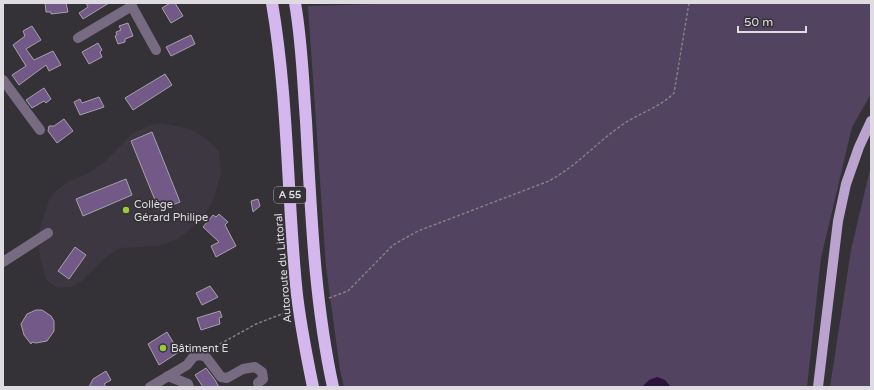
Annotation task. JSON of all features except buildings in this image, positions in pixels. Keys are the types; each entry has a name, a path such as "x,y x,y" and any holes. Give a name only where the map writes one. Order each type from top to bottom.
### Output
{"highway":[{"name":"Autoroute du Littoral","path":"272,3 286,132 296,285 300,321 313,387"},
{"name":"A 55","path":"295,3 302,62 318,282 327,362 333,387"}],"main road":[{"path":"818,387 838,221 846,184 859,147 871,121"}],"street":[{"path":"78,38 131,4 156,50"},
{"path":"3,80 40,130"},
{"path":"3,262 48,232"},
{"path":"150,387 187,365 194,356 201,354 206,357 221,377 227,378 243,369 255,367 262,372 263,379 258,383"},
{"path":"168,376 188,384 189,387"}],"path":[{"path":"327,299 348,291 393,245 418,231 549,181 568,170 622,124 665,102 674,93 689,3"},
{"path":"201,354 256,324 287,312"}],"shaded area":[{"path":"410,3 871,3 871,94 852,127 821,258 807,387 344,387 340,370 326,267 308,6"},
{"name":"Collège Gérard Philipe","path":"161,123 182,127 196,132 209,141 219,152 221,174 212,204 203,216 186,233 173,241 158,246 120,248 107,256 74,286 58,288 46,280 39,251 40,229 49,200 54,192 66,183 101,165 133,133 153,124"},
{"path":"871,165 871,387 830,387 851,250"},
{"path":"657,377 665,380 671,387 642,387 649,380"}],"place":[{"name":"Collège Gérard Philipe","path":"126,210"},
{"name":"Bâtiment E","path":"163,348"}]}
